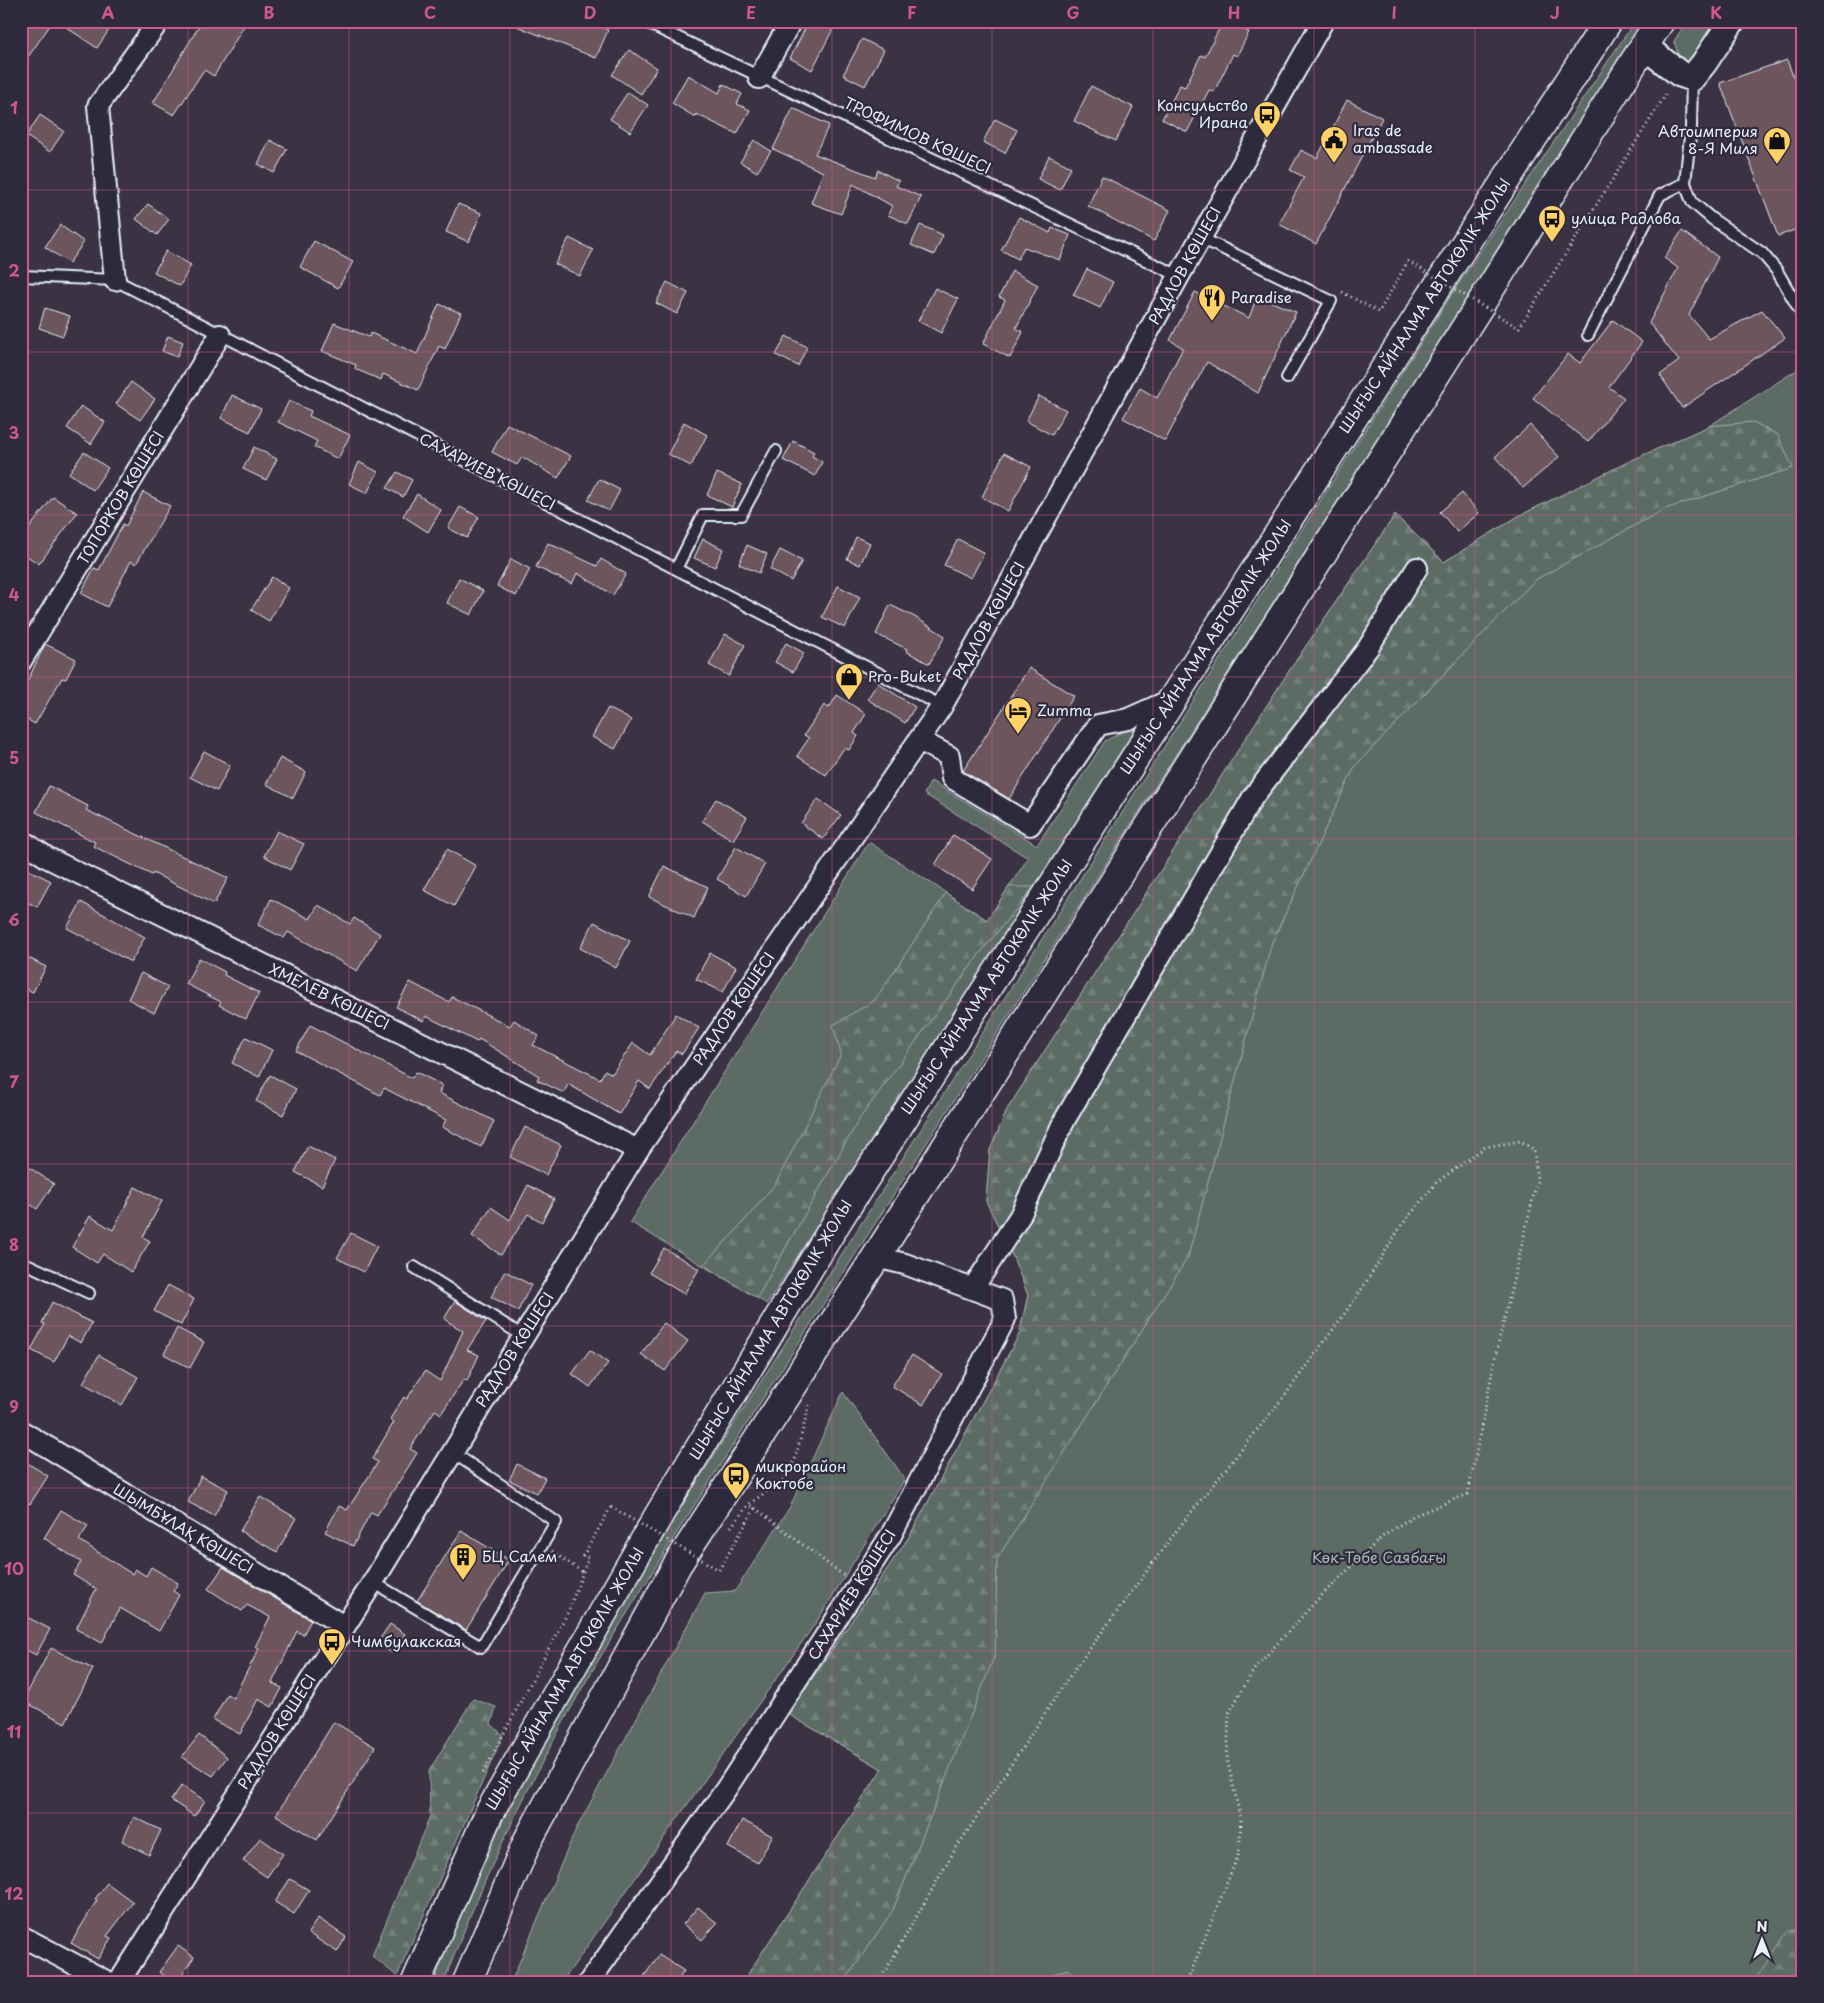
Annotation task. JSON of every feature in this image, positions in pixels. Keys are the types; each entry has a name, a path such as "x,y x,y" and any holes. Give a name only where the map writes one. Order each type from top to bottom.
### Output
{"main road":[{"name":"ШЫҒЫС АЙНАЛМА АВТОКӨЛІК ЖОЛЫ","path":"416,1982 489,1813 644,1538 840,1217 1608,21"},
{"path":"467,1982 528,1840 677,1565 876,1257 1660,21"}],"street":[{"path":"115,280 98,106 159,21"},
{"path":"759,78 791,21"},
{"name":"РАДЛОВ КӨШЕСІ","path":"119,1982 373,1582 638,1150 942,706 1323,21"},
{"path":"1644,46 1686,76 1732,21"},
{"name":"ТОПОРКОВ КӨШЕСІ","path":"21,661 220,335"},
{"path":"973,1288 1020,1216 1064,1121 1253,797 1368,648 1417,568"},
{"path":"919,740 949,756 952,778 1030,825 1098,725 1128,719 1172,698"},
{"name":"ХМЕЛЕВ КӨШЕСІ","path":"21,840 48,858 638,1150"},
{"name":"САХАРИЕВ КӨШЕСІ","path":"589,1982 726,1789 891,1535 1005,1319 1002,1300 905,1264 876,1257"},
{"name":"ШЫМБҰЛАҚ КӨШЕСІ","path":"21,1431 344,1626"},
{"path":"21,1936 108,1982"}],"lane":[{"name":"ТРОФИМОВ КӨШЕСІ","path":"643,21 759,78 1180,276"},
{"path":"1686,76 1691,127 1685,184 1692,202 1712,219 1762,253 1777,271 1803,316"},
{"path":"1588,335 1660,196 1685,184"},
{"path":"1201,238 1331,301 1287,378"},
{"name":"САХАРИЕВ КӨШЕСІ","path":"21,276 115,280 942,706"},
{"path":"676,569 703,516 741,516 776,451"},
{"path":"21,1268 29,1265 88,1293"},
{"path":"414,1267 523,1336"},
{"path":"373,1582 480,1648 556,1522 452,1452"}],"path":[{"path":"1331,301 1337,289 1379,312 1408,261 1519,328 1686,76"},
{"path":"879,1982 953,1853 1072,1674 1177,1530 1286,1394 1358,1295 1401,1226 1436,1183 1485,1147 1521,1141 1534,1150 1537,1181 1495,1358 1468,1494 1413,1516 1382,1537 1320,1597 1255,1668 1229,1713 1227,1759 1241,1820 1239,1853 1187,1982"},
{"path":"730,1528 748,1505 784,1479 795,1460 810,1400"},
{"path":"748,1505 755,1508 858,1586"},
{"path":"589,1545 611,1506 719,1570 755,1508"},
{"path":"542,1545 582,1572"},
{"path":"700,1566 706,1558"}],"green space":[{"path":"1635,21 1648,21 1469,297 622,1621 538,1769 488,1874 444,1982 434,1982 452,1933 485,1856 532,1763 662,1537 1455,289"},
{"path":"1687,21 1716,21 1688,66 1681,65 1674,41"},
{"name":"Көк-Төбе Саябағы","path":"1803,366 1803,1982 754,1982 746,1977 882,1769 788,1714 909,1537 1019,1335 1028,1295 1013,1257 986,1201 990,1150 1008,1108 1289,671 1395,515 1444,562 1517,517 1632,460 1709,426"},
{"path":"1753,422 1778,435 1793,468 1665,509 1535,580 1355,766 1272,942 1188,1257 997,1559 995,1655 893,1910 844,1982 754,1982 746,1977 882,1769 788,1714 909,1537 1019,1335 1028,1295 1013,1257 986,1201 990,1150 1008,1108 1289,671 1395,515 1444,562 1517,517 1632,460 1709,426"},
{"path":"1139,723 767,1304 630,1222 869,842 987,920 1028,858 924,794 931,781 1037,845 1105,741"},
{"path":"1009,887 1034,887 981,952 860,1118 757,1298 703,1265 734,1233 776,1183 841,1054 833,1025 875,1000 946,893 987,920"},
{"path":"843,1392 905,1479 817,1621 562,1982 511,1982 576,1829 705,1593 735,1591 790,1507"},
{"path":"473,1699 496,1707 491,1724 503,1735 397,1976 372,1956 430,1816 429,1771"},
{"path":"1789,1930 1803,1931 1803,1982 1754,1982"},
{"path":"1067,1969 1081,1982 1032,1982"}],"building":[{"path":"21,21 53,21 21,67"},
{"path":"57,21 103,21 111,27 97,48"},
{"path":"202,21 236,21 244,26 214,76 204,70 174,115 153,103"},
{"path":"587,21 608,30 596,58 507,22"},
{"path":"809,21 837,21 812,70 790,58"},
{"path":"1223,21 1249,32 1237,56 1233,54 1214,92 1209,90 1187,132 1162,119 1180,85 1185,87 1201,55 1205,57"},
{"path":"862,39 884,50 865,86 843,75"},
{"path":"629,50 657,68 641,94 612,75"},
{"name":"Автоимперия 8-Я Миля","path":"1787,60 1803,103 1803,227 1778,236 1720,83"},
{"path":"688,75 719,93 723,84 742,94 737,104 750,110 737,134 696,114 695,117 672,103"},
{"path":"1091,86 1133,107 1116,141 1074,121"},
{"path":"628,92 648,105 630,132 610,119"},
{"path":"1347,100 1382,118 1316,244 1279,224 1304,177 1290,170 1301,150 1317,158"},
{"path":"793,108 829,125 815,154 875,177 878,170 899,181 896,186 921,197 908,224 888,215 892,206 853,184 841,214 811,203 823,172 773,149"},
{"path":"40,115 64,131 50,152 26,136"},
{"path":"995,119 1017,130 1005,153 983,142"},
{"path":"270,140 287,149 274,173 258,164"},
{"path":"754,140 771,151 757,172 740,162"},
{"path":"1049,156 1071,167 1060,190 1038,179"},
{"path":"1102,176 1170,210 1154,241 1088,206"},
{"path":"148,204 169,219 157,235 136,219"},
{"path":"458,204 481,213 469,242 446,232"},
{"path":"1019,217 1050,233 1052,228 1070,235 1060,260 1024,247 1018,259 1001,250"},
{"path":"60,225 84,242 69,263 45,247"},
{"path":"920,225 943,235 934,255 911,245"},
{"path":"1682,231 1718,257 1689,315 1709,339 1762,310 1785,338 1682,408 1660,375 1679,361 1649,323 1678,268 1664,258"},
{"path":"569,238 593,250 580,276 555,264"},
{"path":"314,241 353,262 338,288 300,267"},
{"path":"166,251 191,265 180,286 154,272"},
{"path":"1087,269 1113,282 1100,308 1073,295"},
{"path":"1012,271 1038,285 1016,328 1023,332 1010,358 983,344 1005,300 999,297"},
{"path":"667,282 688,293 677,314 656,303"},
{"path":"935,288 958,299 941,333 918,321"},
{"path":"1195,292 1249,318 1257,296 1296,312 1258,393 1207,362 1165,441 1123,418 1140,388 1157,398 1183,348 1170,340"},
{"path":"439,304 461,313 445,349 439,346 418,390 383,374 381,380 355,369 356,365 322,351 334,323 369,337 371,333 417,354"},
{"path":"45,308 70,316 63,336 39,328"},
{"path":"1613,320 1642,342 1609,387 1624,398 1588,442 1533,398 1568,354 1580,363"},
{"path":"168,336 183,342 177,357 162,351"},
{"path":"786,336 807,347 798,366 776,355"},
{"path":"131,382 155,399 140,420 116,404"},
{"path":"232,395 261,409 250,432 221,418"},
{"path":"1039,396 1066,410 1052,435 1026,421"},
{"path":"289,401 311,411 309,416 350,435 338,459 314,447 317,441 278,422"},
{"path":"81,406 105,422 91,444 67,428"},
{"path":"684,422 707,435 691,466 668,454"},
{"path":"507,424 571,456 558,478 522,457 517,465 492,452"},
{"path":"1530,425 1559,457 1523,488 1495,457"},
{"path":"793,441 814,452 812,456 822,462 815,476 783,460"},
{"path":"254,447 277,459 266,480 243,469"},
{"path":"84,452 108,468 93,490 69,473"},
{"path":"1004,453 1031,467 1008,511 982,497"},
{"path":"359,462 378,472 367,493 349,484"},
{"path":"397,472 412,480 403,497 387,488"},
{"path":"717,473 742,484 732,507 707,495"},
{"path":"599,479 620,490 609,511 588,500"},
{"path":"143,492 170,506 136,564 131,561 107,607 81,593 94,568 99,570 123,524 126,526"},
{"path":"1462,493 1479,513 1457,532 1440,512"},
{"path":"417,494 441,510 428,532 403,516"},
{"path":"53,497 77,513 39,564 21,552 21,539"},
{"path":"460,507 479,517 467,538 448,528"},
{"path":"856,537 870,543 860,565 847,559"},
{"path":"703,539 723,549 715,567 694,558"},
{"path":"958,539 984,553 971,578 944,565"},
{"path":"548,543 597,566 601,559 626,574 613,595 577,573 572,584 536,567"},
{"path":"747,545 767,554 759,573 739,564"},
{"path":"780,550 802,561 791,581 770,569"},
{"path":"511,559 530,569 516,596 497,586"},
{"path":"272,577 289,588 269,621 251,610"},
{"path":"459,578 483,591 471,615 447,603"},
{"path":"838,586 860,597 845,628 822,617"},
{"path":"890,605 915,617 945,636 929,664 906,651 907,649 876,634"},
{"path":"725,634 745,645 729,676 709,665"},
{"path":"786,643 804,653 793,672 775,662"},
{"path":"45,644 76,659 66,679 62,678 35,724 21,716 21,679 27,682"},
{"name":"Zumma","path":"1029,668 1074,696 1009,799 963,771"},
{"path":"878,683 915,707 905,723 867,699"},
{"path":"837,695 866,714 854,733 858,736 849,750 844,748 826,775 797,756 809,738 804,735 824,705 829,708"},
{"path":"608,708 631,720 615,749 592,737"},
{"path":"204,751 230,765 217,791 190,777"},
{"path":"280,758 306,772 293,798 266,784"},
{"path":"49,786 88,806 86,810 228,878 214,904 153,873 152,875 93,846 95,842 36,812"},
{"path":"716,799 747,817 733,840 702,821"},
{"path":"818,799 841,815 823,839 801,823"},
{"path":"277,831 304,844 290,870 264,856"},
{"path":"953,835 992,859 972,889 935,865"},
{"path":"736,847 765,864 746,896 717,879"},
{"path":"447,849 476,866 454,906 424,890"},
{"path":"21,866 51,881 37,907 21,899"},
{"path":"664,866 708,887 694,918 649,897"},
{"path":"271,899 310,919 318,905 350,924 354,918 380,934 357,971 288,932 284,938 258,925"},
{"path":"81,902 145,937 131,962 67,928"},
{"path":"594,922 630,941 616,968 580,948"},
{"path":"710,953 736,967 723,992 696,979"},
{"path":"21,954 46,967 33,992 21,987"},
{"path":"199,958 225,972 224,975 259,993 246,1019 219,1005 221,1002 186,984"},
{"path":"141,973 168,987 154,1013 128,999"},
{"path":"410,982 449,1002 452,997 510,1026 514,1020 539,1036 533,1045 600,1079 605,1070 612,1074 633,1043 650,1055 676,1014 699,1028 682,1054 676,1051 650,1089 639,1081 619,1114 568,1084 564,1093 537,1080 539,1076 479,1039 477,1042 426,1016 423,1021 396,1007"},
{"path":"310,1025 412,1078 416,1072 442,1085 439,1093 494,1121 481,1147 442,1127 446,1120 384,1088 380,1095 296,1051"},
{"path":"246,1037 272,1050 259,1077 232,1063"},
{"path":"270,1075 296,1089 283,1115 256,1101"},
{"path":"525,1127 561,1145 546,1175 510,1157"},
{"path":"308,1146 335,1160 322,1186 295,1172"},
{"path":"27,1166 54,1184 37,1209 21,1198 21,1174"},
{"path":"528,1185 554,1199 542,1222 528,1214 501,1255 472,1236 491,1207 510,1220"},
{"path":"135,1187 162,1201 143,1237 150,1241 131,1272 103,1254 97,1263 72,1247 90,1216 113,1230"},
{"path":"351,1233 377,1246 364,1272 337,1258"},
{"path":"664,1248 699,1269 684,1294 649,1273"},
{"path":"505,1271 531,1285 518,1311 491,1297"},
{"path":"168,1285 194,1299 181,1325 154,1311"},
{"path":"455,1301 486,1321 467,1350 479,1355 467,1381 464,1379 441,1414 435,1410 410,1449 417,1453 377,1515 371,1512 353,1546 325,1532 339,1506 347,1510 378,1462 372,1459 394,1422 390,1419 404,1397 407,1399 425,1371 440,1381 463,1331 444,1319"},
{"path":"52,1302 92,1323 81,1343 68,1336 54,1362 31,1350 45,1324 42,1323"},
{"path":"664,1323 688,1341 665,1371 641,1354"},
{"path":"177,1328 204,1342 190,1368 164,1354"},
{"path":"590,1350 608,1363 590,1387 572,1374"},
{"path":"99,1355 138,1377 122,1405 83,1383"},
{"path":"912,1355 942,1374 923,1405 892,1386"},
{"path":"21,1459 48,1476 30,1504 21,1499"},
{"path":"517,1464 545,1478 537,1493 509,1480"},
{"path":"201,1476 228,1490 214,1516 188,1502"},
{"path":"260,1497 296,1518 277,1552 240,1531"},
{"path":"61,1510 88,1526 79,1540 132,1574 135,1569 146,1576 151,1567 178,1583 173,1591 179,1595 159,1631 120,1608 102,1643 76,1629 96,1589 73,1575 81,1562 44,1538"},
{"name":"БЦ Салем","path":"461,1531 509,1560 466,1630 417,1601"},
{"path":"223,1567 311,1620 303,1635 297,1631 272,1683 282,1688 272,1707 258,1699 240,1734 213,1720 227,1694 233,1698 259,1649 255,1647 270,1617 247,1605 242,1611 208,1589"},
{"path":"21,1614 50,1629 36,1655 21,1647"},
{"path":"390,1624 405,1634 392,1653 377,1643"},
{"path":"51,1648 93,1669 65,1723 23,1701"},
{"path":"334,1722 375,1747 317,1840 276,1815"},
{"path":"199,1735 227,1757 213,1776 182,1757"},
{"path":"182,1785 205,1801 194,1816 171,1800"},
{"path":"134,1817 161,1830 149,1855 122,1841"},
{"path":"742,1820 772,1836 758,1863 728,1847"},
{"path":"260,1838 283,1854 267,1877 243,1861"},
{"path":"290,1879 309,1890 294,1914 275,1902"},
{"path":"107,1883 133,1902 107,1936 111,1938 98,1959 71,1943 97,1900 95,1899"},
{"path":"698,1907 717,1923 702,1940 683,1924"},
{"path":"318,1918 346,1937 337,1952 308,1933"},
{"path":"178,1946 194,1957 177,1982 173,1982 159,1972"},
{"path":"659,1955 684,1971 677,1982 640,1982"}],"place":[{"name":"Консульство Ирана","path":"1267,139"},
{"name":"Iras de ambassade","path":"1334,164"},
{"name":"Автоимперия 8-Я Миля","path":"1777,165"},
{"name":"улица Радлова","path":"1552,243"},
{"name":"Paradise","path":"1212,322"},
{"name":"Pro-Buket","path":"849,701"},
{"name":"Zumma","path":"1018,735"},
{"name":"микрорайон Коктобе","path":"736,1500"},
{"name":"БЦ Салем","path":"463,1581"},
{"name":"Чимбулакская","path":"332,1666"}]}
